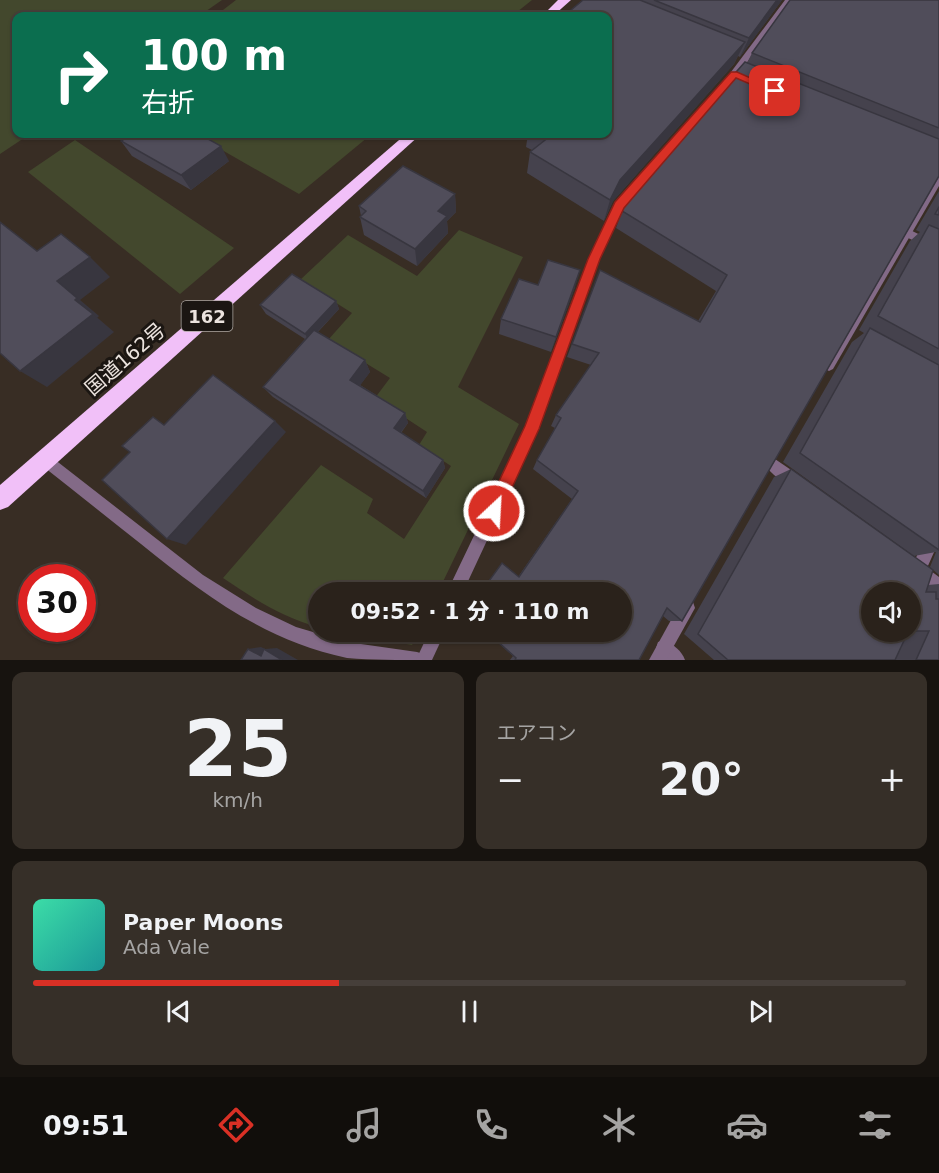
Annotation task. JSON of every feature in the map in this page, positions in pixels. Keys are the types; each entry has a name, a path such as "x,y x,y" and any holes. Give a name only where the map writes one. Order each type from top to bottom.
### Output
{"highway":[{"path":"552,12 565,0"},
{"name":"国道162号","path":"0,499 409,138"}],"street":[{"path":"460,582 532,429 594,259 620,205 739,76 738,60 789,0"},
{"path":"825,373 854,335 906,232 939,177"},
{"path":"906,232 939,249"},
{"path":"45,459 198,580 250,614 294,635 347,651 417,660"},
{"path":"772,464 808,491"},
{"path":"910,582 914,567 939,524"},
{"path":"914,567 939,586"},
{"path":"677,660 660,654 694,597"},
{"path":"424,660 432,642"}],"green space":[{"path":"0,0 222,0 205,12 12,12 12,138 24,138 0,154"},
{"path":"236,0 532,0 517,12 228,12 223,10"},
{"path":"201,138 367,138 299,194"},
{"path":"75,140 234,248 180,294 28,172"},
{"path":"459,230 523,257 458,387 519,424 443,582 308,582 308,624 280,613 223,578 321,465 373,499 367,513 404,539 451,466 419,445 427,432 375,398 390,378 328,340 352,313 300,280 348,235 417,276"},
{"path":"394,642 414,642 412,645"}],"building":[{"path":"583,0 640,0 745,42 620,180 610,200 530,152 548,138 612,138 612,12 569,12"},
{"path":"654,0 777,0 749,38"},
{"path":"790,0 939,0 939,128 752,53"},
{"path":"745,62 939,139 939,176 682,621 667,608 639,660 515,660 516,658 498,642 632,642 632,582 488,582 502,563 519,577 578,491 537,460 561,418 556,415 599,353 572,344 600,270 700,322 727,275 622,211 631,191"},
{"path":"126,138 206,138 221,146 181,175 121,141"},
{"path":"403,166 455,194 438,211 447,216 415,249 360,217 366,211 359,206"},
{"path":"0,222 37,251 61,234 90,257 57,281 77,298 75,300 93,314 20,371 0,353"},
{"path":"929,225 939,229 939,349 878,316"},
{"path":"548,260 580,270 556,337 501,319 519,279 538,285"},
{"path":"292,274 336,301 305,334 260,305"},
{"path":"870,328 939,365 939,550 800,453"},
{"path":"314,330 365,360 350,380 405,413 394,428 443,460 423,491 263,387"},
{"path":"213,375 275,421 167,539 102,480 130,452 122,446 153,417 164,425"},
{"path":"791,469 933,570 926,592 936,592 936,599 939,599 939,660 916,660 929,631 921,631 921,582 861,582 861,642 903,642 895,660 728,660 698,634"},
{"path":"248,649 261,656 264,649 282,660 241,660"}],"route":[{"path":"494,511 532,429 594,259 620,205 734,74 775,91"}]}
